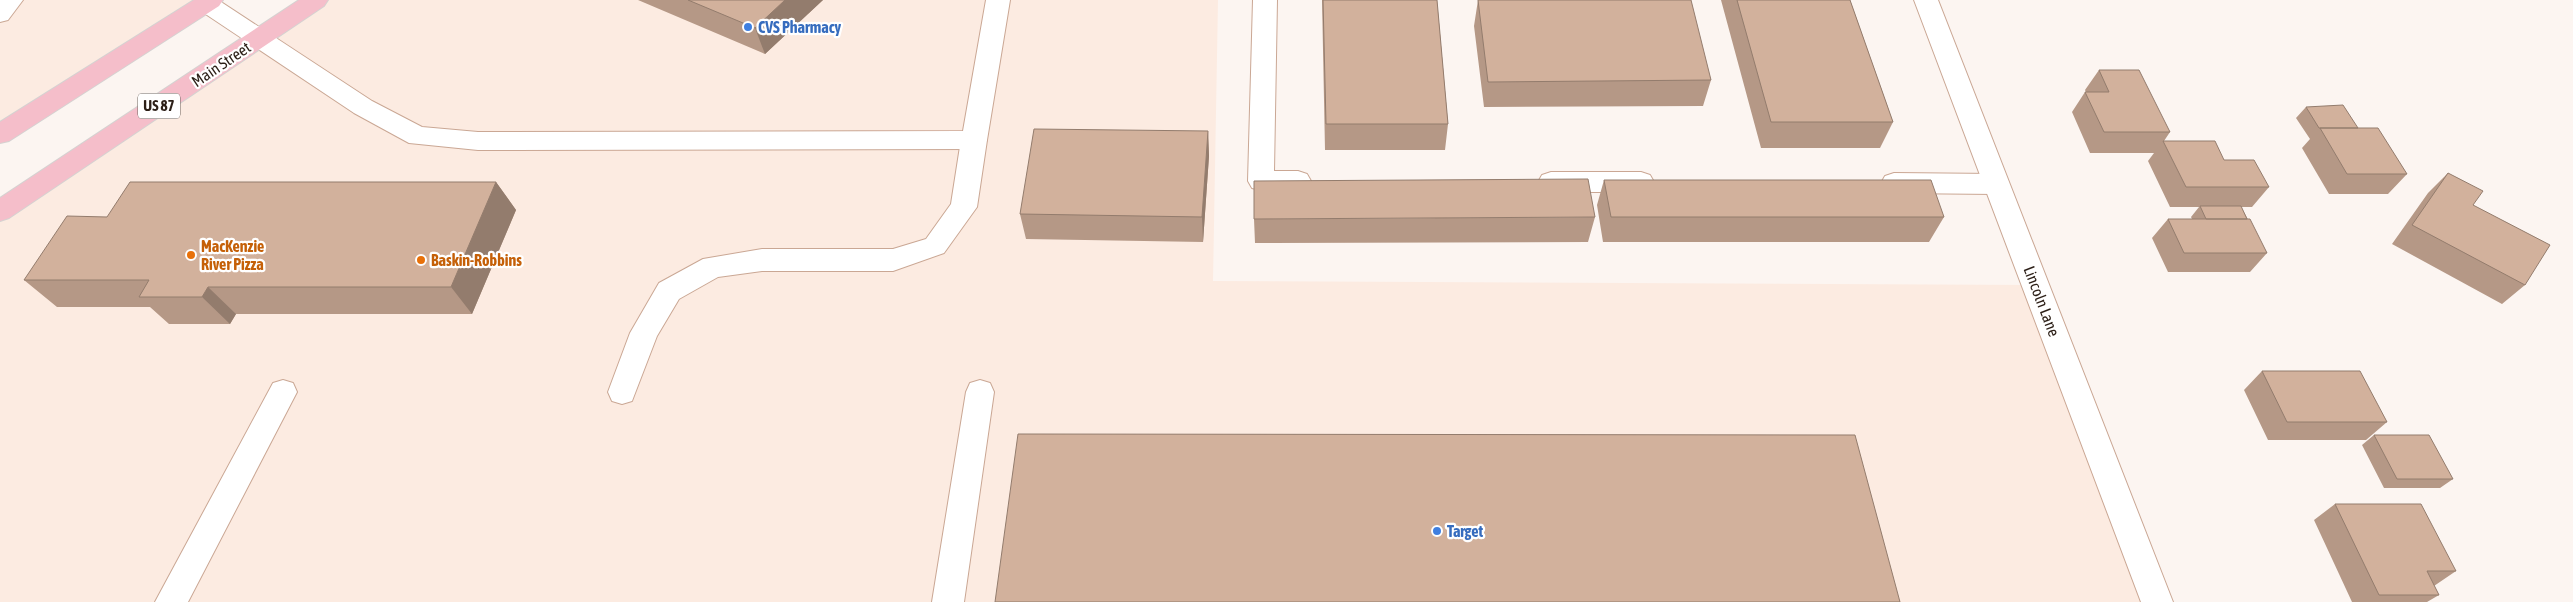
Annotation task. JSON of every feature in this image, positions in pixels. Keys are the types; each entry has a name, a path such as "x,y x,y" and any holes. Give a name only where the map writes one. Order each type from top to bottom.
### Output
{"main road":[{"name":"Main Street","path":"0,211 316,0"},
{"path":"0,134 204,1"}],"street":[{"path":"0,14 11,0"},
{"path":"622,392 644,333 669,291 713,267 762,260 893,260 936,246 964,208 998,0"},
{"path":"1265,0 1261,181 1321,182"},
{"name":"Lincoln Lane","path":"1926,0 2157,602"},
{"path":"204,1 258,40 363,107 418,136 478,141 974,140"},
{"path":"1529,182 1668,182"},
{"path":"1867,183 1996,184"},
{"path":"171,602 283,392"},
{"path":"948,602 980,392"}],"shaded area":[{"path":"0,0 211,0 0,134"},
{"path":"316,0 1218,0 1213,281 2036,285 2154,602 0,602 0,211"}],"building":[{"path":"688,0 785,0 755,28"},
{"path":"1323,0 1437,0 1448,124 1326,124"},
{"path":"1478,0 1691,0 1711,80 1488,82"},
{"path":"1737,0 1850,0 1893,122 1771,122"},
{"path":"2099,70 2139,70 2170,132 2104,132 2085,92 2109,92"},
{"path":"2343,105 2358,128 2319,128 2306,107"},
{"path":"2320,128 2378,128 2407,174 2347,174"},
{"path":"1034,129 1208,131 1202,217 1020,214"},
{"path":"2163,141 2215,141 2224,160 2254,160 2269,187 2186,187"},
{"path":"2448,173 2483,191 2473,205 2550,245 2525,285 2412,225"},
{"path":"1588,179 1595,217 1254,219 1254,181"},
{"path":"1604,180 1931,180 1944,217 1611,217"},
{"path":"130,182 496,182 451,287 208,287 202,297 139,297 149,280 24,280 67,216 107,217"},
{"path":"2200,206 2241,206 2247,219 2206,219"},
{"path":"2168,219 2250,219 2267,253 2184,253"},
{"path":"2262,371 2360,371 2387,422 2287,422"},
{"name":"Target","path":"1018,434 1855,435 1900,602 995,602"},
{"path":"2374,435 2429,435 2453,479 2397,479"},
{"path":"2335,504 2421,504 2456,571 2427,571 2439,595 2379,595"}],"place":[{"name":"CVS Pharmacy","path":"748,27"},
{"name":"MacKenzie River Pizza","path":"191,255"},
{"name":"Baskin-Robbins","path":"421,260"},
{"name":"Target","path":"1437,531"}]}
